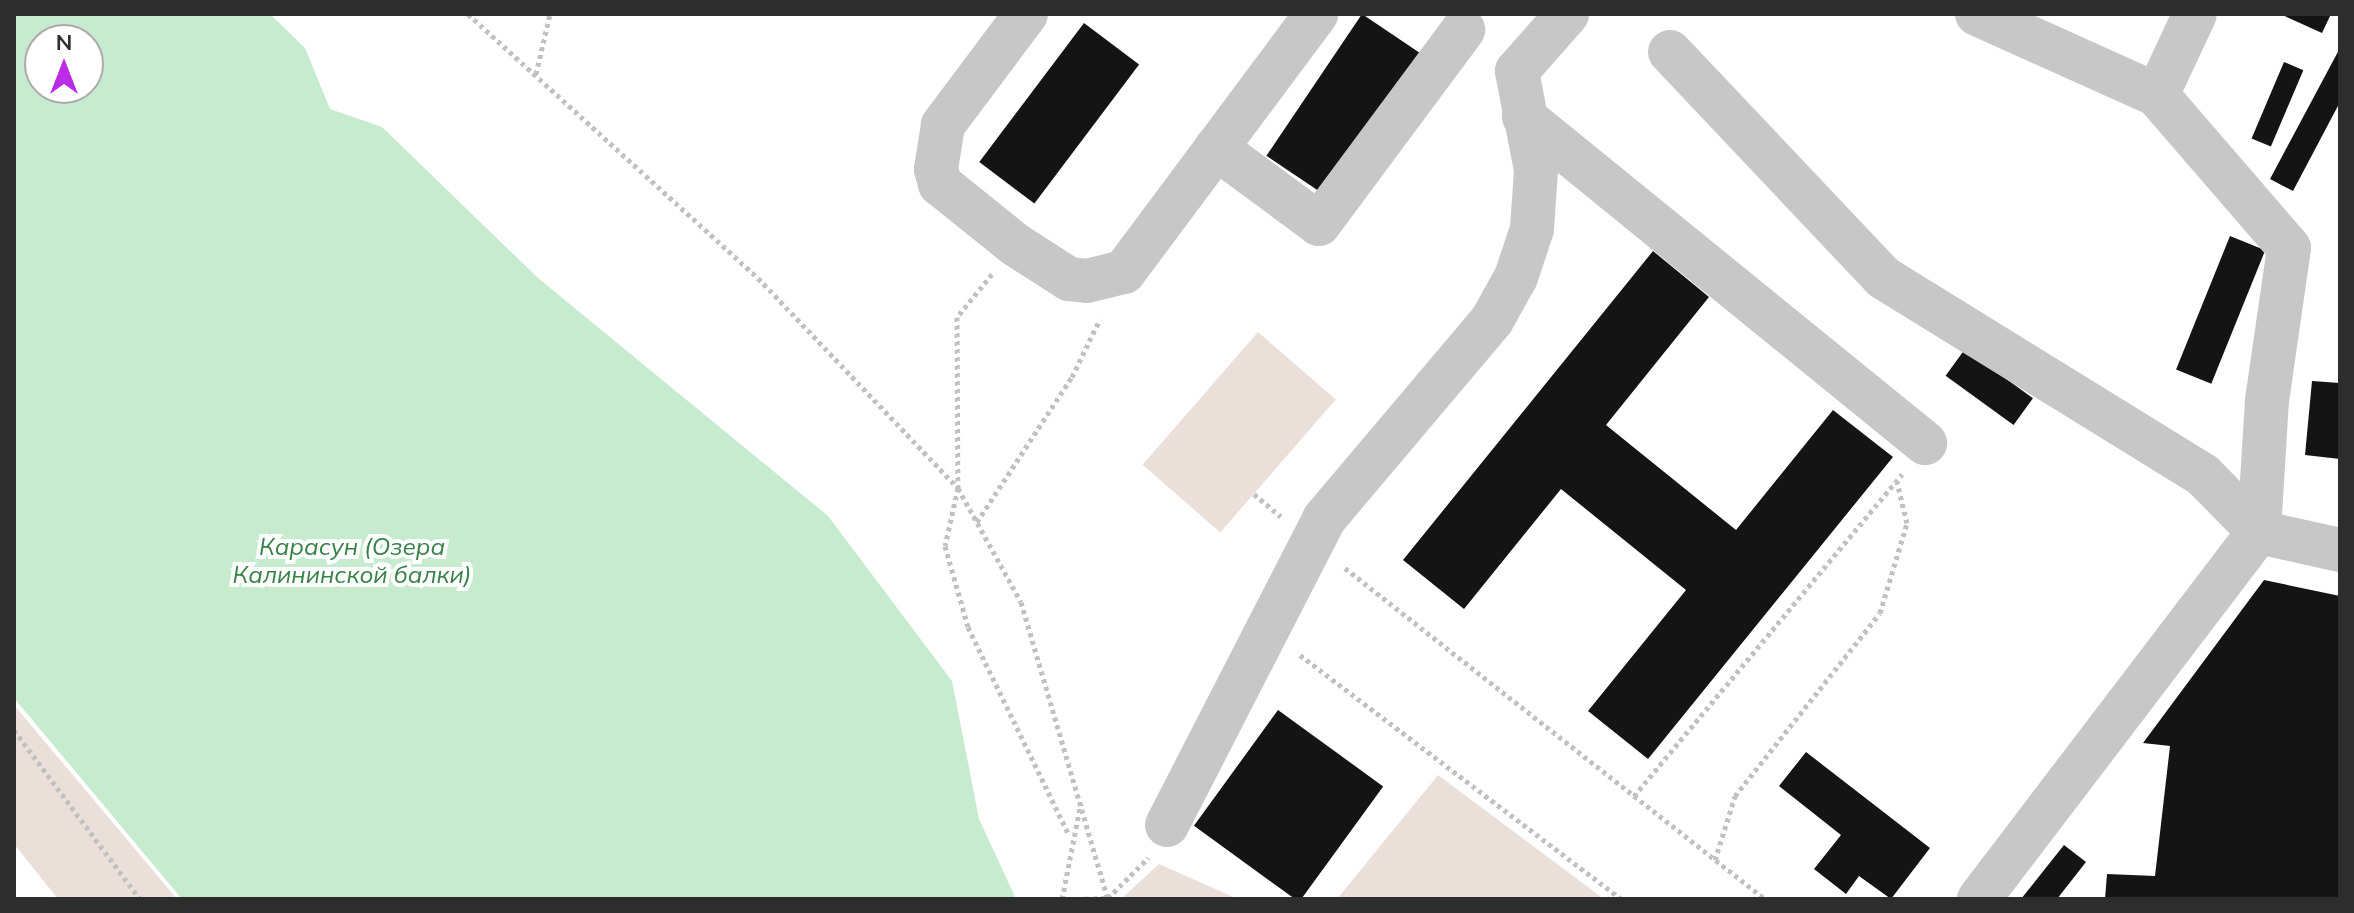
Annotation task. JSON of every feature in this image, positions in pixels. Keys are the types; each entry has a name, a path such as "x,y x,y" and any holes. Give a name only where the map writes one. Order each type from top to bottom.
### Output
{"lane":[{"path":"1026,14 943,125 936,169 940,184 1016,245 1069,279 1124,272 1316,14"},
{"path":"1517,71 1567,14"},
{"path":"1977,14 2157,95 2289,248 2267,400 2259,532 1979,899"},
{"path":"2157,95 2195,14"},
{"path":"1157,842 1264,628 1311,542 1492,320 1516,277 1532,229 1536,170 1517,71 1452,22 1319,224 1216,148"},
{"path":"1670,52 1884,278 2203,475 2259,532 2340,550"},
{"path":"1524,117 1925,443"}],"path":[{"path":"468,14 758,278 958,488 1021,602 1082,800 1108,898"},
{"path":"536,75 550,14"},
{"path":"1016,245 957,317 958,488 945,546 968,627 1069,835"},
{"path":"977,522 1072,377 1124,272"},
{"path":"1634,796 1897,481 1925,443"},
{"path":"1715,860 1735,796 1880,613 1907,523 1897,481"},
{"path":"1254,494 1765,899"},
{"path":"1264,628 1621,899"},
{"path":"14,730 140,899"},
{"path":"1062,899 1069,835 1082,800"},
{"path":"1077,899 1108,898 1157,842"}],"shaded area":[{"path":"1258,332 1336,400 1220,532 1143,465"},
{"path":"14,705 177,899 58,899 14,844"},
{"path":"1438,775 1604,899 1337,899"},
{"path":"1159,864 1238,899 1121,899"}],"water":[{"name":"Карасун (Озера Калининской балки)","path":"14,14 270,14 305,48 330,109 382,127 538,278 828,516 952,681 979,819 1016,899 182,899 14,698"}],"building":[{"path":"1362,14 1419,53 1324,194 1266,156"},
{"path":"2280,14 2331,14 2322,33"},
{"path":"1084,23 1139,65 1034,203 979,162"},
{"path":"2340,48 2340,102 2293,191 2270,179"},
{"path":"2284,62 2303,70 2271,147 2252,138"},
{"path":"2230,236 2265,250 2211,384 2176,370"},
{"path":"1653,251 1709,297 1606,425 1736,530 1833,410 1893,457 1648,759 1588,711 1686,590 1561,489 1464,609 1403,560"},
{"path":"1965,349 2033,398 2014,425 1946,376"},
{"path":"2312,381 2340,383 2340,459 2305,455"},
{"path":"2264,580 2340,596 2340,899 2105,899 2107,874 2155,876 2170,746 2143,743"},
{"path":"1278,710 1383,786 1301,899 1295,899 1194,826"},
{"path":"1806,752 1930,848 1891,899 1859,876 1846,894 1814,869 1841,835 1779,786"},
{"path":"2064,845 2086,862 2057,899 2021,899"}]}
